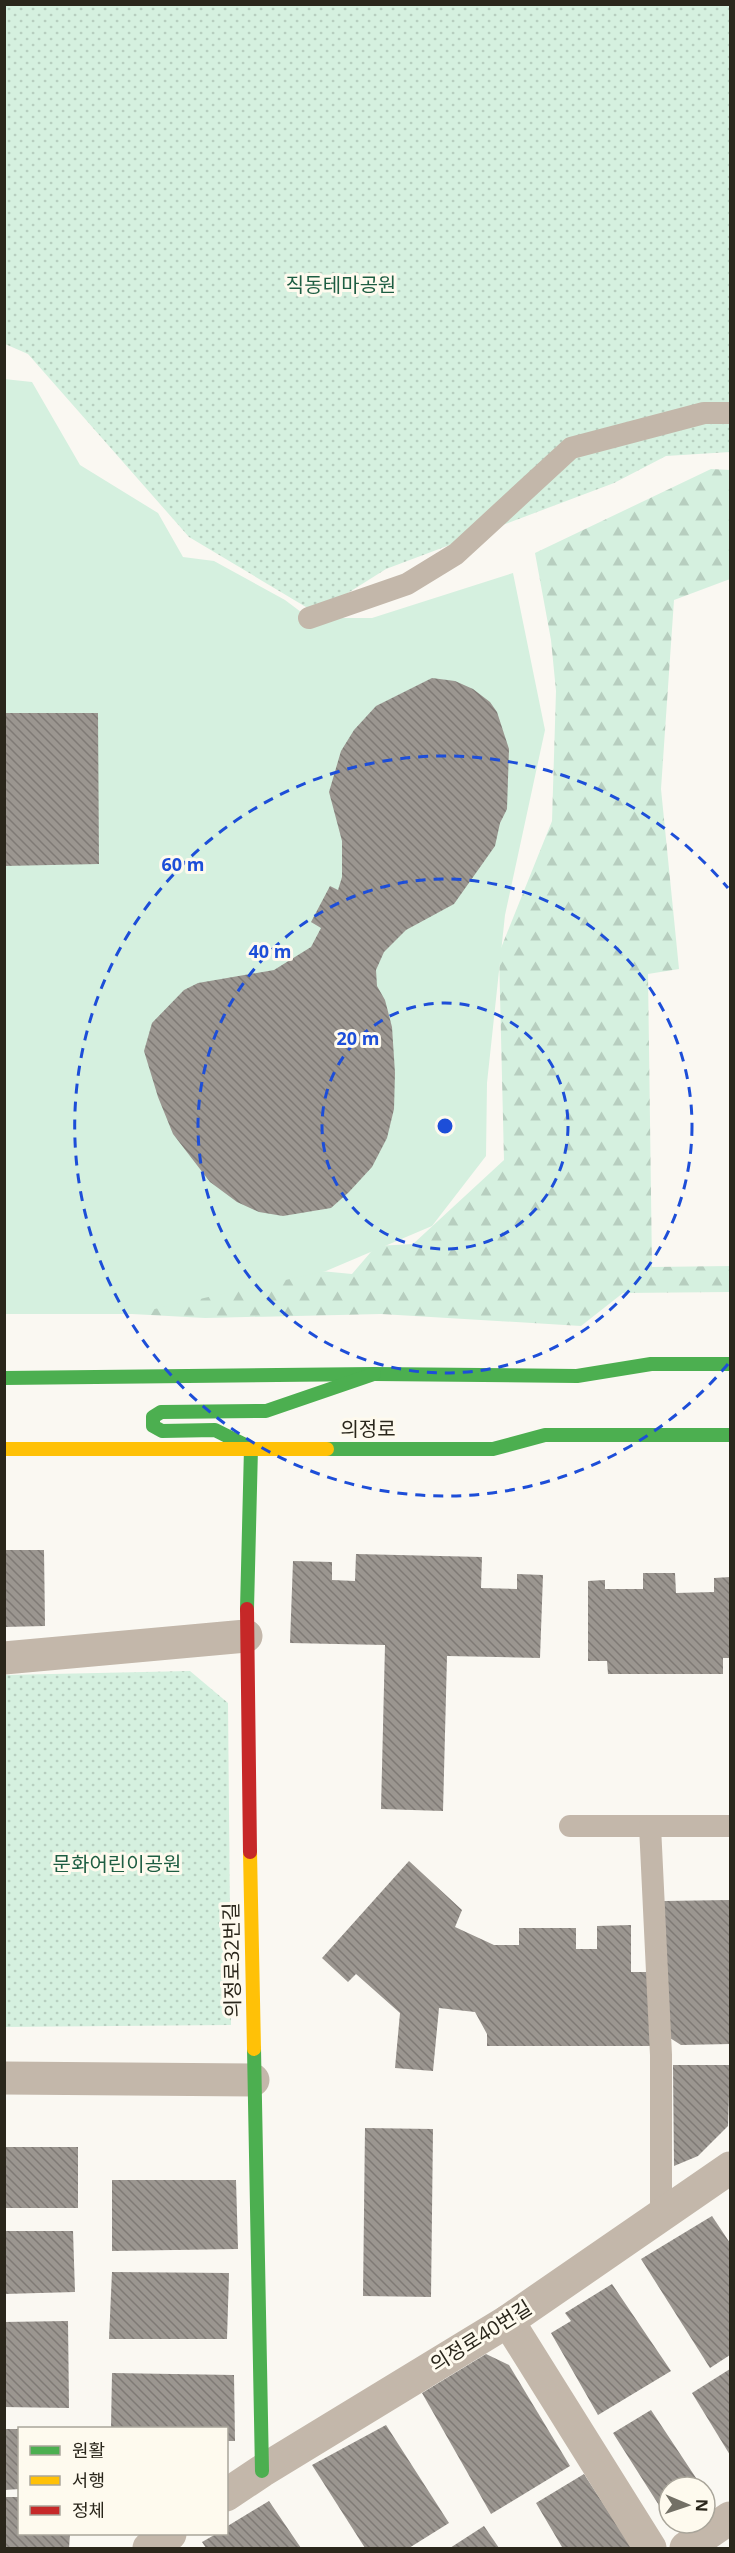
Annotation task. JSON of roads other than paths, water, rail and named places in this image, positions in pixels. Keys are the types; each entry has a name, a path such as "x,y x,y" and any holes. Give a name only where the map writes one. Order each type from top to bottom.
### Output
{"street":[{"path":"4,1378 374,1374 577,1376 651,1364 730,1364"},
{"path":"251,1448 215,1430 162,1431 153,1426 153,1417 161,1412 266,1411 374,1374"},
{"name":"의정로","path":"4,1449 493,1449 545,1435 730,1435"},
{"name":"의정로32번길","path":"251,1448 246,1636 261,2471"},
{"path":"4,1658 246,1636"},
{"path":"4,2078 253,2080"},
{"name":"의정로40번길","path":"228,2494 261,2471 508,2321 730,2168"},
{"path":"508,2321 650,2548"},
{"path":"686,2548 730,2518"},
{"path":"148,2548 168,2535"}],"lane":[{"path":"309,618 407,584 456,554 571,448 704,414 730,413"},
{"path":"570,1826 730,1826"},
{"path":"650,1826 661,2055 661,2216"}],"park label":[{"name":"직동테마공원","path":"341,285"},
{"name":"문화어린이공원","path":"117,1864"}]}
